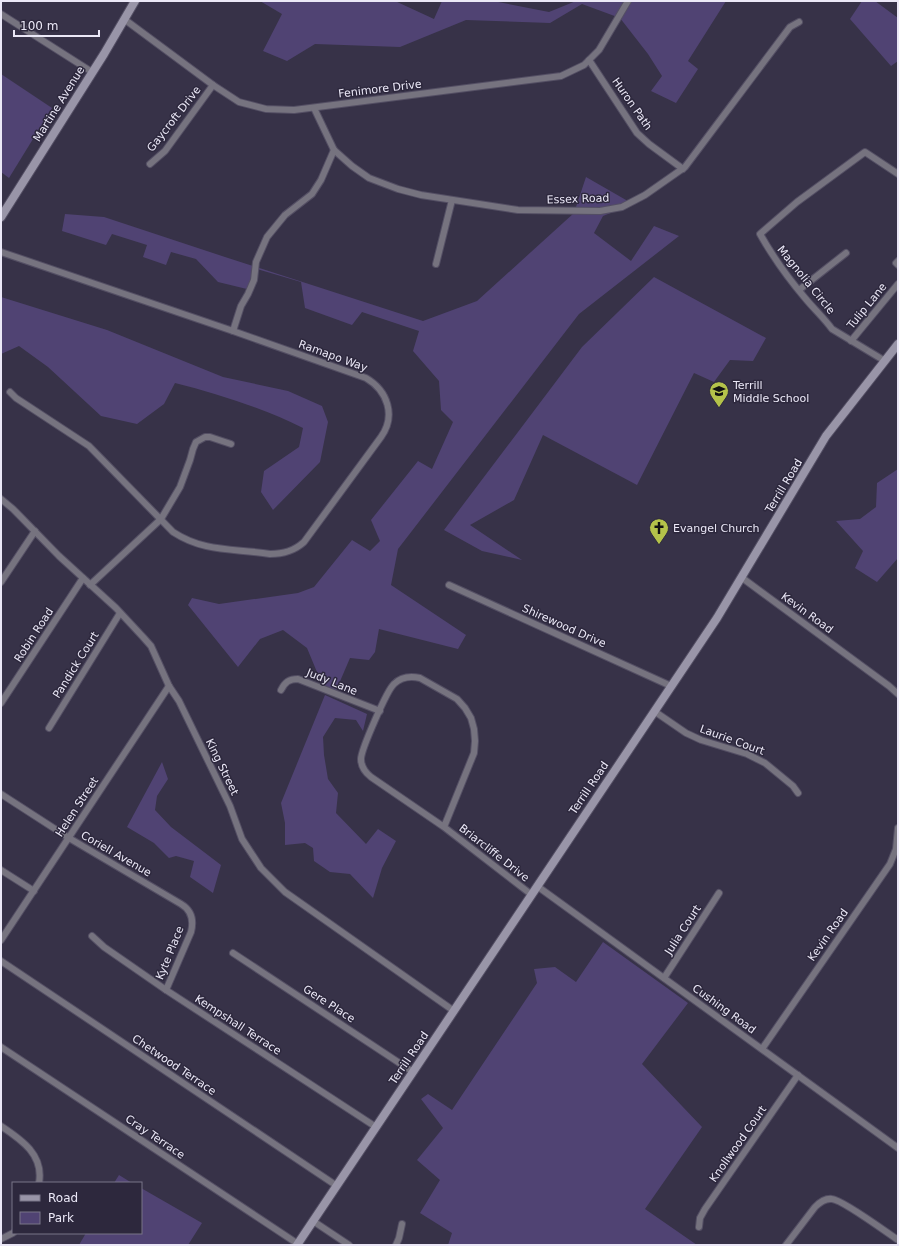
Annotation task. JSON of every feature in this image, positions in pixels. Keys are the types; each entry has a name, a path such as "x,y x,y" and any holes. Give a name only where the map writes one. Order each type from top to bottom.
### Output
{"street":[{"name":"Martine Avenue","path":"1,217 135,1"},
{"name":"Fenimore Drive","path":"124,19 213,86 239,102 266,110 294,110 561,76 584,65 600,50 628,1"},
{"path":"1,14 92,72"},
{"name":"Essex Road","path":"314,108 334,150 352,166 370,178 398,189 452,200 518,210 600,211 622,207 645,195 683,169 790,27 799,22"},
{"name":"Huron Path","path":"590,60 637,133 649,144 683,169"},
{"name":"Gaycroft Drive","path":"150,164 165,151 213,86"},
{"path":"233,331 241,306 254,280 256,262 267,236 285,215 312,194 321,180 334,150"},
{"name":"Magnolia Circle","path":"885,361 832,329 798,290 771,254 760,234 797,202 865,152 898,174"},
{"path":"436,264 452,200"},
{"name":"Ramapo Way","path":"1,252 366,378 373,382 384,394 387,402 389,418 385,430 304,542 291,551 279,554 270,554 199,545 177,535 89,446 16,398 10,392"},
{"path":"798,290 846,252"},
{"path":"898,260 896,263 898,265"},
{"name":"Tulip Lane","path":"851,341 898,284"},
{"name":"Terrill Road","path":"297,1245 716,618 826,436 898,344"},
{"path":"90,585 161,519 180,487 196,442 210,436 231,444"},
{"name":"King Street","path":"1,499 120,612 151,646 169,686 179,701 230,806 242,839 261,868 286,892 454,1010"},
{"path":"1,582 34,531"},
{"name":"Kevin Road","path":"741,577 898,694"},
{"name":"Robin Road","path":"1,703 83,578"},
{"name":"Shirewood Drive","path":"449,585 671,686"},
{"name":"Pandick Court","path":"49,728 120,612"},
{"name":"Briarcliffe Drive","path":"444,827 474,753 474,730 468,713 457,699 426,681 414,677 403,678 393,684 390,689 361,754 362,767 368,775 444,827 532,894"},
{"name":"Judy Lane","path":"281,690 285,683 289,680 298,679 380,711"},
{"name":"Helen Street","path":"1,940 169,686"},
{"name":"Laurie Court","path":"654,711 686,733 701,740 747,754 765,763 793,786 798,793"},
{"name":"Coriell Avenue","path":"1,794 69,838 181,904"},
{"name":"Kevin Road","path":"762,1049 890,864 896,849 898,828"},
{"path":"1,870 34,891"},
{"name":"Cushing Road","path":"537,886 898,1148"},
{"name":"Julia Court","path":"664,978 720,893"},
{"name":"Kyte Place","path":"166,990 192,927 190,914 181,904"},
{"name":"Kempshall Terrace","path":"92,936 104,947 166,990 376,1127"},
{"name":"Gere Place","path":"233,953 413,1072"},
{"name":"Chetwood Terrace","path":"1,961 337,1186"},
{"name":"Cray Terrace","path":"1,1047 297,1245"},
{"name":"Knollwood Court","path":"699,1227 700,1218 705,1209 798,1075"},
{"path":"1,1126 22,1140 33,1152 40,1174 39,1182"},
{"path":"787,1244 820,1202 829,1199 840,1202 898,1240"},
{"path":"313,1221 348,1245"},
{"path":"396,1245 402,1224"},
{"path":"1,1239 12,1234"}],"green space":[{"path":"260,1 395,1 434,19 442,1 493,1 549,12 576,1 726,1 688,61 698,69 676,103 651,91 662,76 648,54 620,18 582,4 550,23 466,20 400,47 315,44 287,61 263,51 282,14"},
{"path":"862,1 875,1 898,18 898,61 891,66 850,19"},
{"path":"1,74 52,108 9,178 1,172"},
{"path":"586,177 633,204 603,216 594,233 631,261 654,226 679,236 579,314 398,549 391,585 466,635 458,649 379,629 375,652 369,660 350,658 335,693 324,689 307,648 283,630 260,639 238,667 188,605 192,598 219,604 298,593 314,587 352,540 370,551 380,541 371,520 418,461 432,469 453,422 441,410 439,381 413,351 419,331 362,312 352,325 305,308 301,282 257,269 251,290 218,282 196,259 171,252 166,265 143,257 147,245 112,234 106,245 62,231 65,214 104,217 423,321 477,301 574,213"},
{"path":"654,277 766,338 753,361 730,360 714,382 694,373 637,485 543,435 514,500 470,525 522,560 482,551 444,530 582,347"},
{"path":"1,297 107,330 223,377 288,391 322,406 328,422 320,462 273,510 261,492 264,471 299,447 303,428 240,402 175,383 164,404 137,424 101,416 48,367 19,346 1,354"},
{"path":"898,469 898,558 877,582 855,568 863,551 836,521 860,519 876,507 877,483"},
{"path":"325,695 367,714 363,731 356,720 335,718 323,737 328,779 338,793 336,813 366,844 378,829 396,841 382,868 373,898 350,874 330,872 314,861 313,848 305,843 285,845 285,823 281,803"},
{"path":"162,762 168,779 157,796 155,810 171,827 221,865 213,893 190,877 194,861 176,856 169,858 154,843 127,827"},
{"path":"603,942 688,1003 642,1064 702,1127 645,1209 697,1245 448,1245 452,1233 420,1213 440,1180 417,1160 443,1128 421,1099 428,1094 452,1110 537,983 534,969 555,967 576,982"},
{"path":"119,1175 130,1182 115,1182"},
{"path":"142,1189 202,1223 188,1245 79,1245 85,1234 142,1234"}],"place":[{"name":"Terrill Middle School","path":"719,408"},
{"name":"Evangel Church","path":"659,545"}]}
